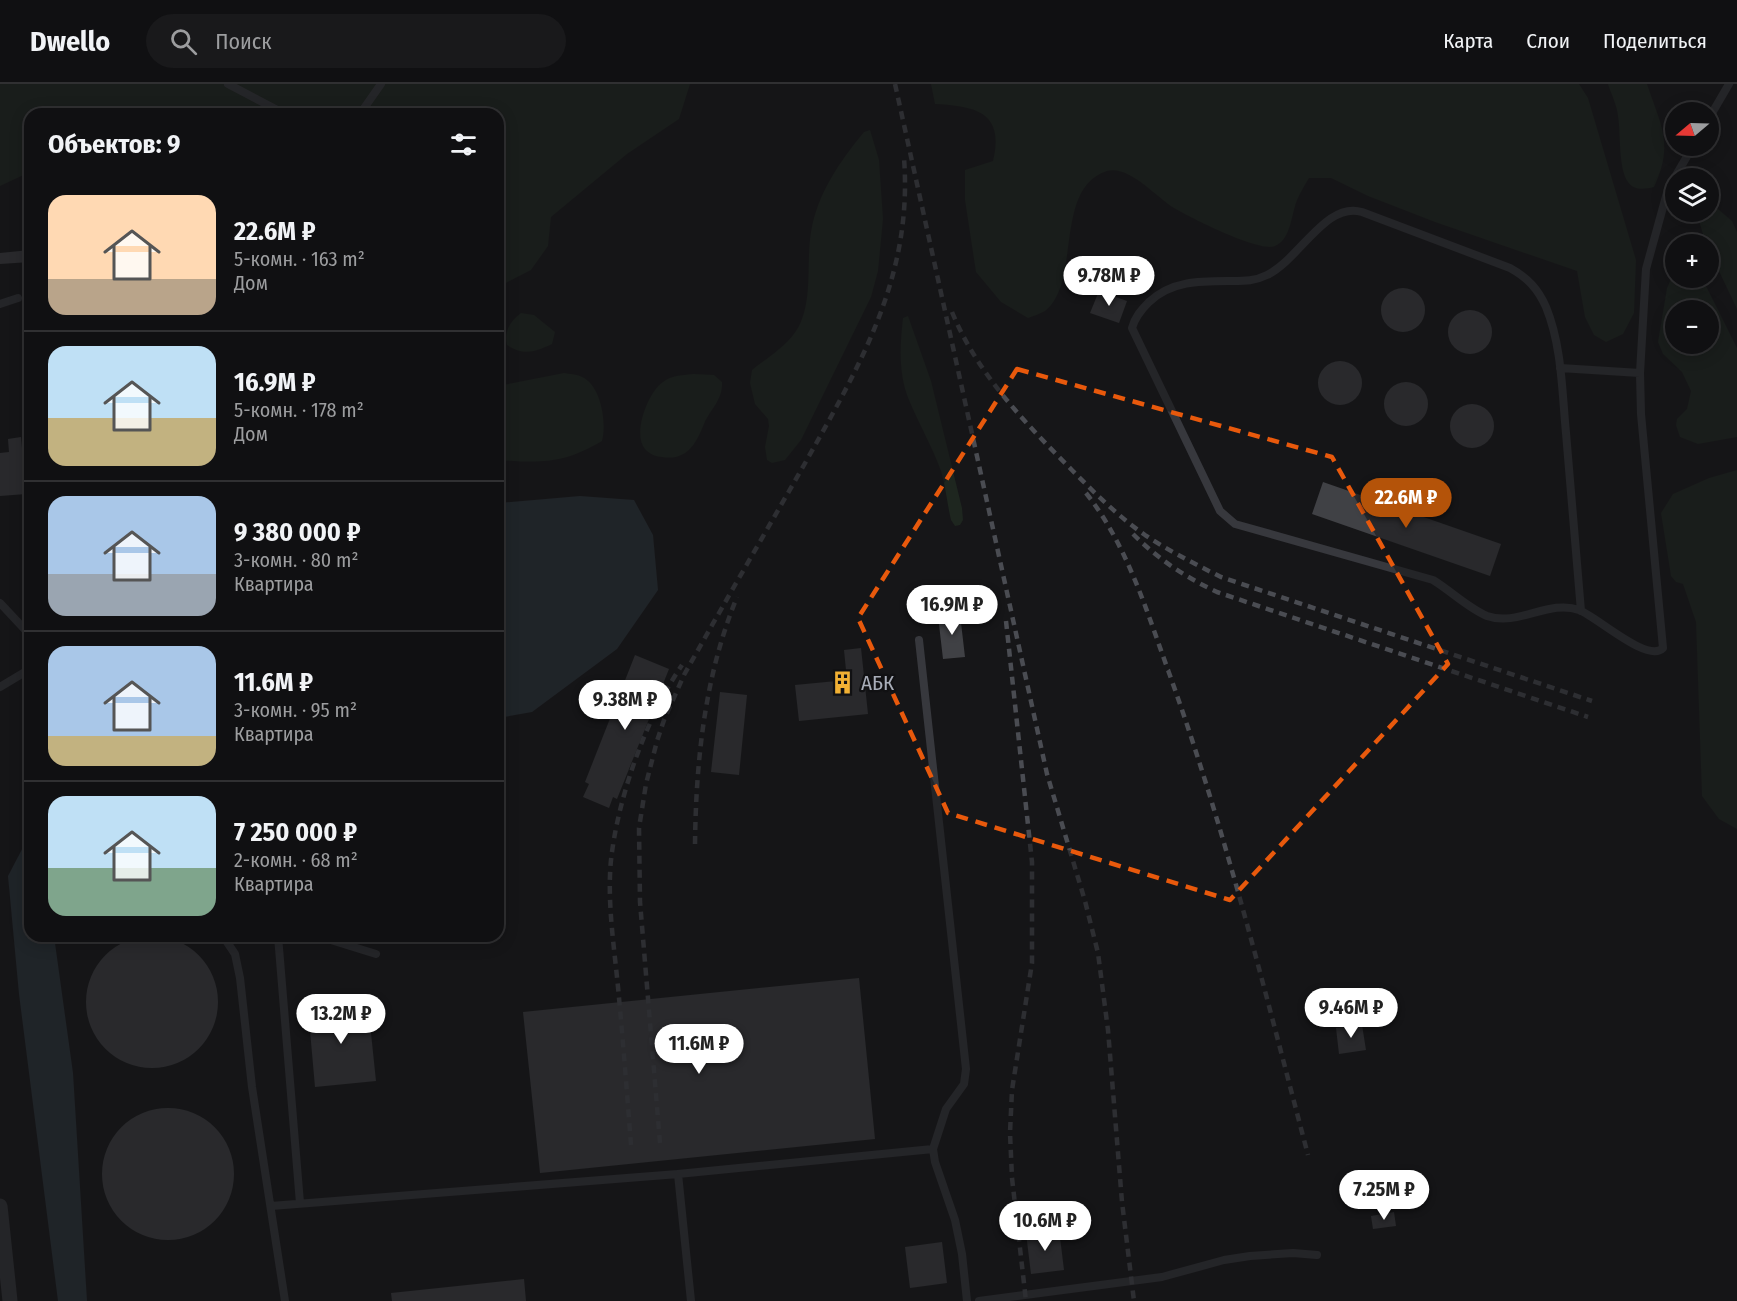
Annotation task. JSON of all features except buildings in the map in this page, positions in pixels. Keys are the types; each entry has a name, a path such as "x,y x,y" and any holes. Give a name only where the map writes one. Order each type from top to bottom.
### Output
{"street":[{"path":"0,1206 4,1286 10,1301"}],"lane":[{"path":"228,84 274,108"},
{"path":"364,108 381,84"},
{"path":"1718,102 1729,84"},
{"path":"1581,610 1560,368 1552,324 1546,308 1534,285 1524,276 1510,268 1355,209 1345,210 1334,215 1299,251 1268,275 1251,281 1185,282 1169,288 1156,295 1144,306 1135,318 1132,328 1220,511 1235,524 1433,580 1488,616 1514,618 1555,608 1581,610 1637,646 1654,652 1660,651 1663,648 1640,403 1640,373 1646,269 1668,189 1688,156"},
{"path":"0,304 18,298"},
{"path":"1560,368 1640,373"},
{"path":"0,603 24,628"},
{"path":"919,640 966,1069 964,1084 946,1109 933,1149 935,1162 955,1220 962,1254 967,1301"},
{"path":"0,687 24,673"},
{"path":"227,942 235,954 240,978 252,1087 285,1301"},
{"path":"278,942 300,1203"},
{"path":"337,942 376,954"},
{"path":"271,1206 678,1174 933,1149"},
{"path":"678,1174 691,1301"},
{"path":"979,1301 1162,1277 1224,1260 1250,1256 1293,1253 1317,1255"}],"highlighted area":[{"path":"1017,369 1332,457 1448,664 1230,900 948,813 858,618"}],"shaded area":[{"path":"0,84 690,84 679,119 627,154 551,217 548,246 531,270 504,284 504,108 24,108 24,175 0,186"},
{"path":"931,84 1579,84 1588,98 1636,260 1634,313 1623,334 1606,342 1594,335 1585,317 1577,271 1435,222 1368,196 1331,178 1309,178 1298,198 1285,238 1275,246 1267,247 1224,233 1194,219 1174,208 1133,177 1115,170 1107,171 1090,181 1080,196 1073,215 1063,279 1056,297 1045,311 1028,318 1001,302 976,272 965,200 965,170 993,161 996,145 995,132 984,115 974,110 935,104"},
{"path":"1608,84 1647,84 1661,124 1664,147 1660,172 1654,187 1636,188 1630,185 1625,176 1621,160 1617,112"},
{"path":"870,130 879,160 883,219 878,271 871,297 801,440 785,460 772,463 767,460 765,447 768,419 755,404 750,383 752,370 784,345 799,326 808,292 811,232 818,204 846,155 864,132"},
{"path":"1719,210 1732,221 1737,232 1737,309 1719,271 1719,234 1703,234 1699,222 1719,222"},
{"path":"1667,288 1707,288 1713,300 1665,300"},
{"path":"1665,300 1665,354 1719,354 1719,312 1737,348 1737,437 1698,444 1680,437 1676,425 1677,419 1687,409 1691,391 1682,372 1663,354 1658,342"},
{"path":"521,313 534,315 555,332 552,344 530,352 519,351 507,345 506,335 509,327"},
{"path":"908,316 931,381 962,508 963,520 960,525 955,526 951,520 941,471 905,390 901,369 901,349 903,318"},
{"path":"564,373 589,381 601,405 604,425 602,441 564,458 527,462 504,460 504,385"},
{"path":"694,374 714,375 722,382 719,399 689,450 671,458 651,454 641,442 640,434 647,404 657,387 666,380"},
{"path":"1737,470 1737,829 1719,819 1702,796 1696,622 1683,584 1676,582 1671,576 1661,513 1673,494 1709,478"},
{"path":"580,496 634,500 653,535 658,590 617,649 532,712 504,717 504,502"},
{"path":"24,845 24,942 55,942 73,1073 87,1301 58,1301 19,994 8,876"}],"railway":[{"path":"895,84 1047,774 1098,953 1108,1030 1122,1202 1134,1301"},
{"path":"660,1143 640,902 639,828 646,784 664,720 684,675 845,392 878,319 891,281 900,242 905,201 904,158"},
{"path":"952,312 984,371 1026,422 1099,497 1121,517 1154,541 1221,577 1592,701"},
{"path":"1086,493 1113,534 1134,578 1189,730 1226,850 1308,1155"},
{"path":"1133,534 1172,567 1217,592 1588,717"},
{"path":"695,844 697,781 704,718 717,657 737,597"},
{"path":"1006,621 1032,862 1032,963 1012,1090 1010,1133 1012,1178 1026,1301"},
{"path":"631,1145 612,924 611,860 620,810 636,759 657,709 682,665"}],"place":[{"name":"АБК","path":"843,683"}]}
